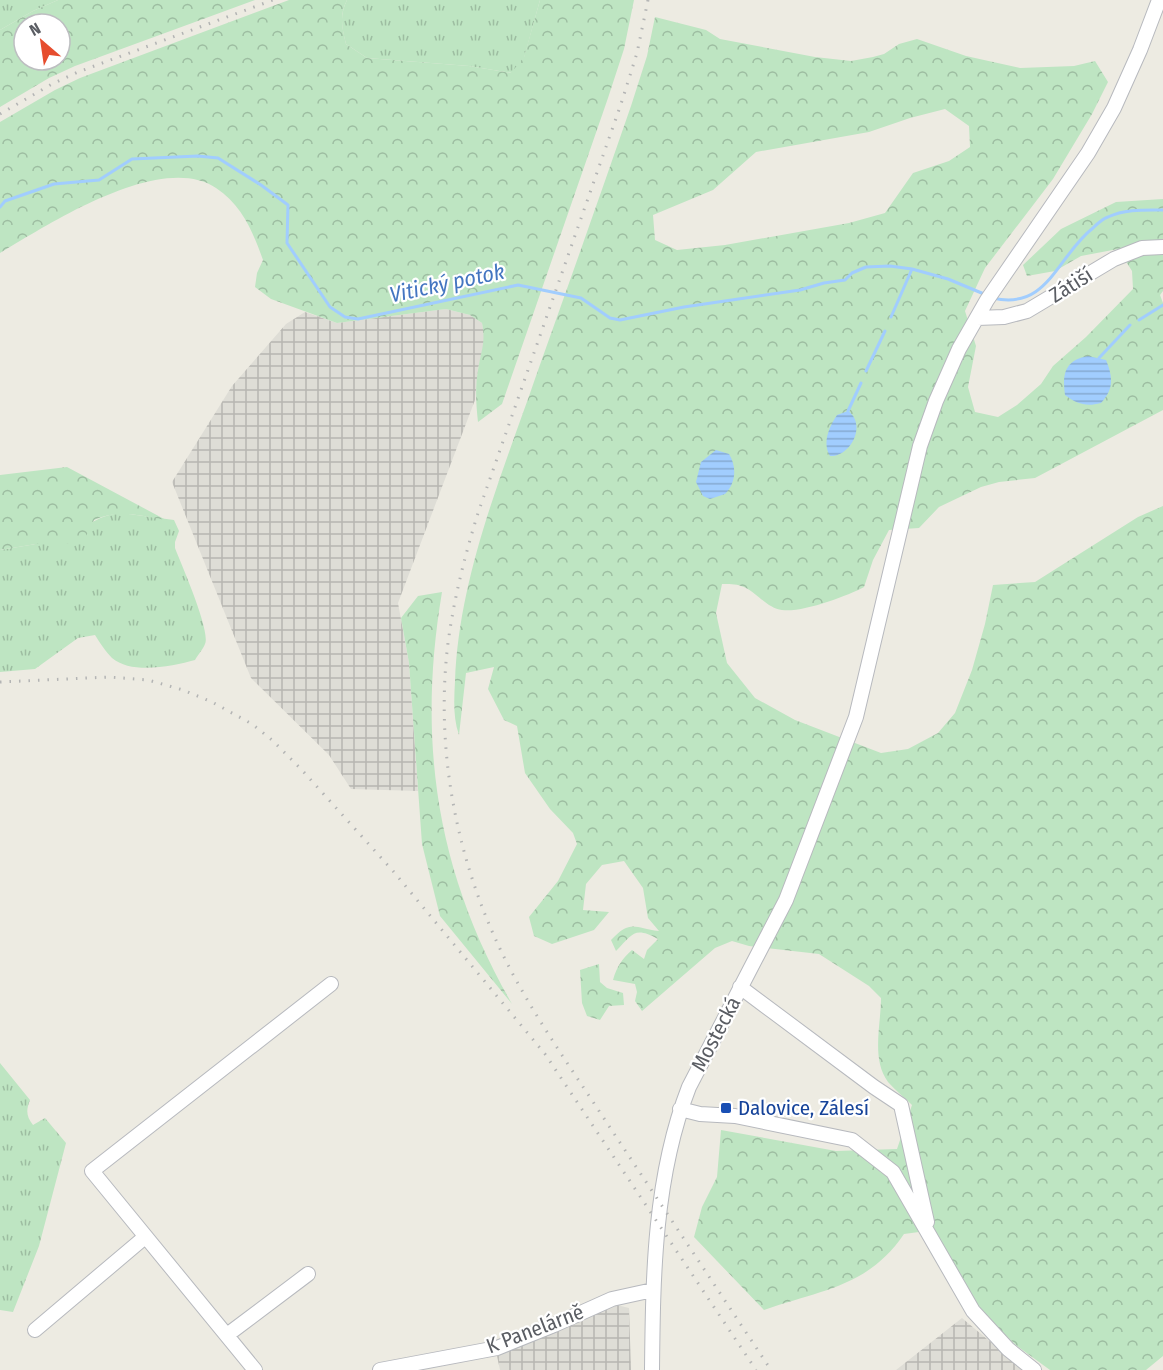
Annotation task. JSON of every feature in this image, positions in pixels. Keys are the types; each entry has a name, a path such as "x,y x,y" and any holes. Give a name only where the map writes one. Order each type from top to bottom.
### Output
{"street":[{"name":"Mostecká","path":"652,1370 653,1290 658,1212 680,1109 689,1087 786,900 856,717 920,446 950,370 987,300 1088,153 1109,117 1140,50 1159,0"},
{"name":"Zátiší","path":"977,318 1004,317 1027,311 1114,259 1142,248 1163,248"},
{"path":"255,1370 92,1171 331,984"},
{"path":"741,987 901,1105 930,1237"},
{"path":"680,1109 700,1114 735,1116 852,1140 893,1172 973,1311 1008,1349 1034,1370"},
{"path":"34,1329 145,1237"},
{"path":"227,1335 308,1274"},
{"name":"K Panelárně","path":"385,1370 496,1347 554,1325 612,1299 653,1290"}],"shaded area":[{"path":"446,309 470,315 482,323 485,340 478,369 475,400 398,603 409,663 418,791 351,789 329,755 251,678 172,482 232,386 286,324 305,312 337,323"},
{"path":"617,1305 629,1308 631,1370 500,1370 497,1356"},
{"path":"962,1318 1024,1370 896,1370"}],"green space":[{"path":"0,0 58,0 31,12 12,12 12,23 0,30"},
{"path":"58,0 255,0 72,67 72,12 31,12"},
{"path":"289,0 347,0 342,16 346,44 367,58 469,66 511,73 524,57 540,0 634,0 624,49 608,98 502,404 478,422 476,390 483,341 482,323 470,315 446,309 337,323 271,299 255,287 257,273 263,260 246,220 233,202 216,188 193,179 166,178 136,185 106,196 47,225 0,253 0,122 80,78"},
{"path":"347,0 540,0 524,58 512,73 469,66 367,58 346,44 342,17"},
{"path":"655,17 706,30 720,39 815,57 851,61 884,54 899,44 917,39 966,56 1020,68 1074,66 1095,61 1108,82 1092,114 1053,179 985,268 965,311 976,346 968,387 975,412 998,417 1017,405 1041,384 1053,366 1086,337 1133,289 1132,271 1118,249 1081,256 1055,271 1027,276 1023,265 1061,229 1116,202 1163,199 1163,291 1160,295 1163,303 1163,410 1035,478 999,482 981,487 939,507 919,528 889,530 873,560 864,587 856,591 801,609 782,610 771,606 746,588 722,584 716,613 727,663 755,698 795,720 881,753 908,749 938,733 955,713 972,670 993,585 1035,582 1138,517 1163,506 1163,1356 1146,1370 1050,1370 1017,1346 977,1308 934,1230 904,1234 890,1252 875,1265 842,1284 764,1310 694,1237 702,1207 717,1177 721,1130 836,1151 897,1149 912,1105 888,1082 880,1063 878,1042 881,998 869,986 819,954 749,946 732,941 715,948 642,1011 635,1001 637,992 635,984 613,980 620,963 632,950 644,959 647,950 658,939 644,933 634,934 616,951 611,940 623,929 633,926 659,931 648,918 643,888 624,861 602,865 586,884 583,910 609,912 594,930 552,944 534,936 529,917 558,881 577,844 573,833 550,809 525,773 517,726 504,720 488,689 494,667 466,673 459,735 454,702 458,642 473,564 484,526 647,56","holes":["945,109 969,126 970,147 949,161 913,173 885,213 849,223 725,245 677,250 655,240 653,215 713,190 756,152 869,132"]},
{"path":"12,23 12,72 62,72 0,107 0,30"},
{"path":"67,467 166,520 130,514 112,515 94,520 85,538 67,544 36,544 0,550 0,475"},
{"path":"121,513 174,520 179,531 175,548 200,612 206,637 205,644 195,660 153,668 130,666 112,658 95,635 78,638 35,669 0,672 0,550 36,544 67,544 97,520"},
{"path":"442,592 435,647 432,701 433,753 439,804 450,855 465,905 486,955 512,1004 440,916 422,844 409,663 401,618 418,596"},
{"path":"599,964 600,982 607,988 623,993 624,1005 609,1006 600,1020 587,1016 582,1003 580,970"},
{"path":"0,1063 30,1100 27,1113 33,1125 45,1118 66,1143 39,1246 13,1312 0,1310"}],"water":[{"path":"1088,356 1106,360 1111,377 1110,388 1105,398 1101,403 1091,405 1078,403 1069,398 1065,395 1064,387 1065,374 1070,365"},
{"path":"848,411 854,417 856,424 854,439 844,451 830,456 827,446 829,430 837,415"},
{"path":"716,450 729,454 734,475 729,490 725,494 710,499 703,496 696,482 701,462"}],"waterway":[{"name":"Vitický potok","path":"0,207 5,201 54,184 99,180 132,159 198,156 218,158 288,205 287,243 330,307 345,317 358,319 518,285 581,298 610,318 620,320 684,307 800,290 845,280 852,273 866,267 890,266 912,269 948,279 984,294"},
{"name":"Vitický potok","path":"993,298 1012,300 1027,296 1039,289 1081,240 1106,218 1128,211 1163,210"},
{"path":"891,317 912,269"},
{"path":"1139,320 1163,305"},
{"path":"1099,358 1130,325"},
{"path":"866,371 885,331"},
{"path":"848,411 861,383"}],"railway":[{"path":"0,114 78,72 273,0"},
{"path":"648,0 637,53 621,104 478,513 464,561 448,643 444,722 447,762 461,841 472,879 486,917 513,975 564,1059 771,1370"},
{"path":"0,682 109,677 148,680 183,690 212,702 252,724 272,740 393,871 545,1054 756,1370"}],"place":[{"name":"Dalovice, Zálesí","path":"726,1108"}]}
